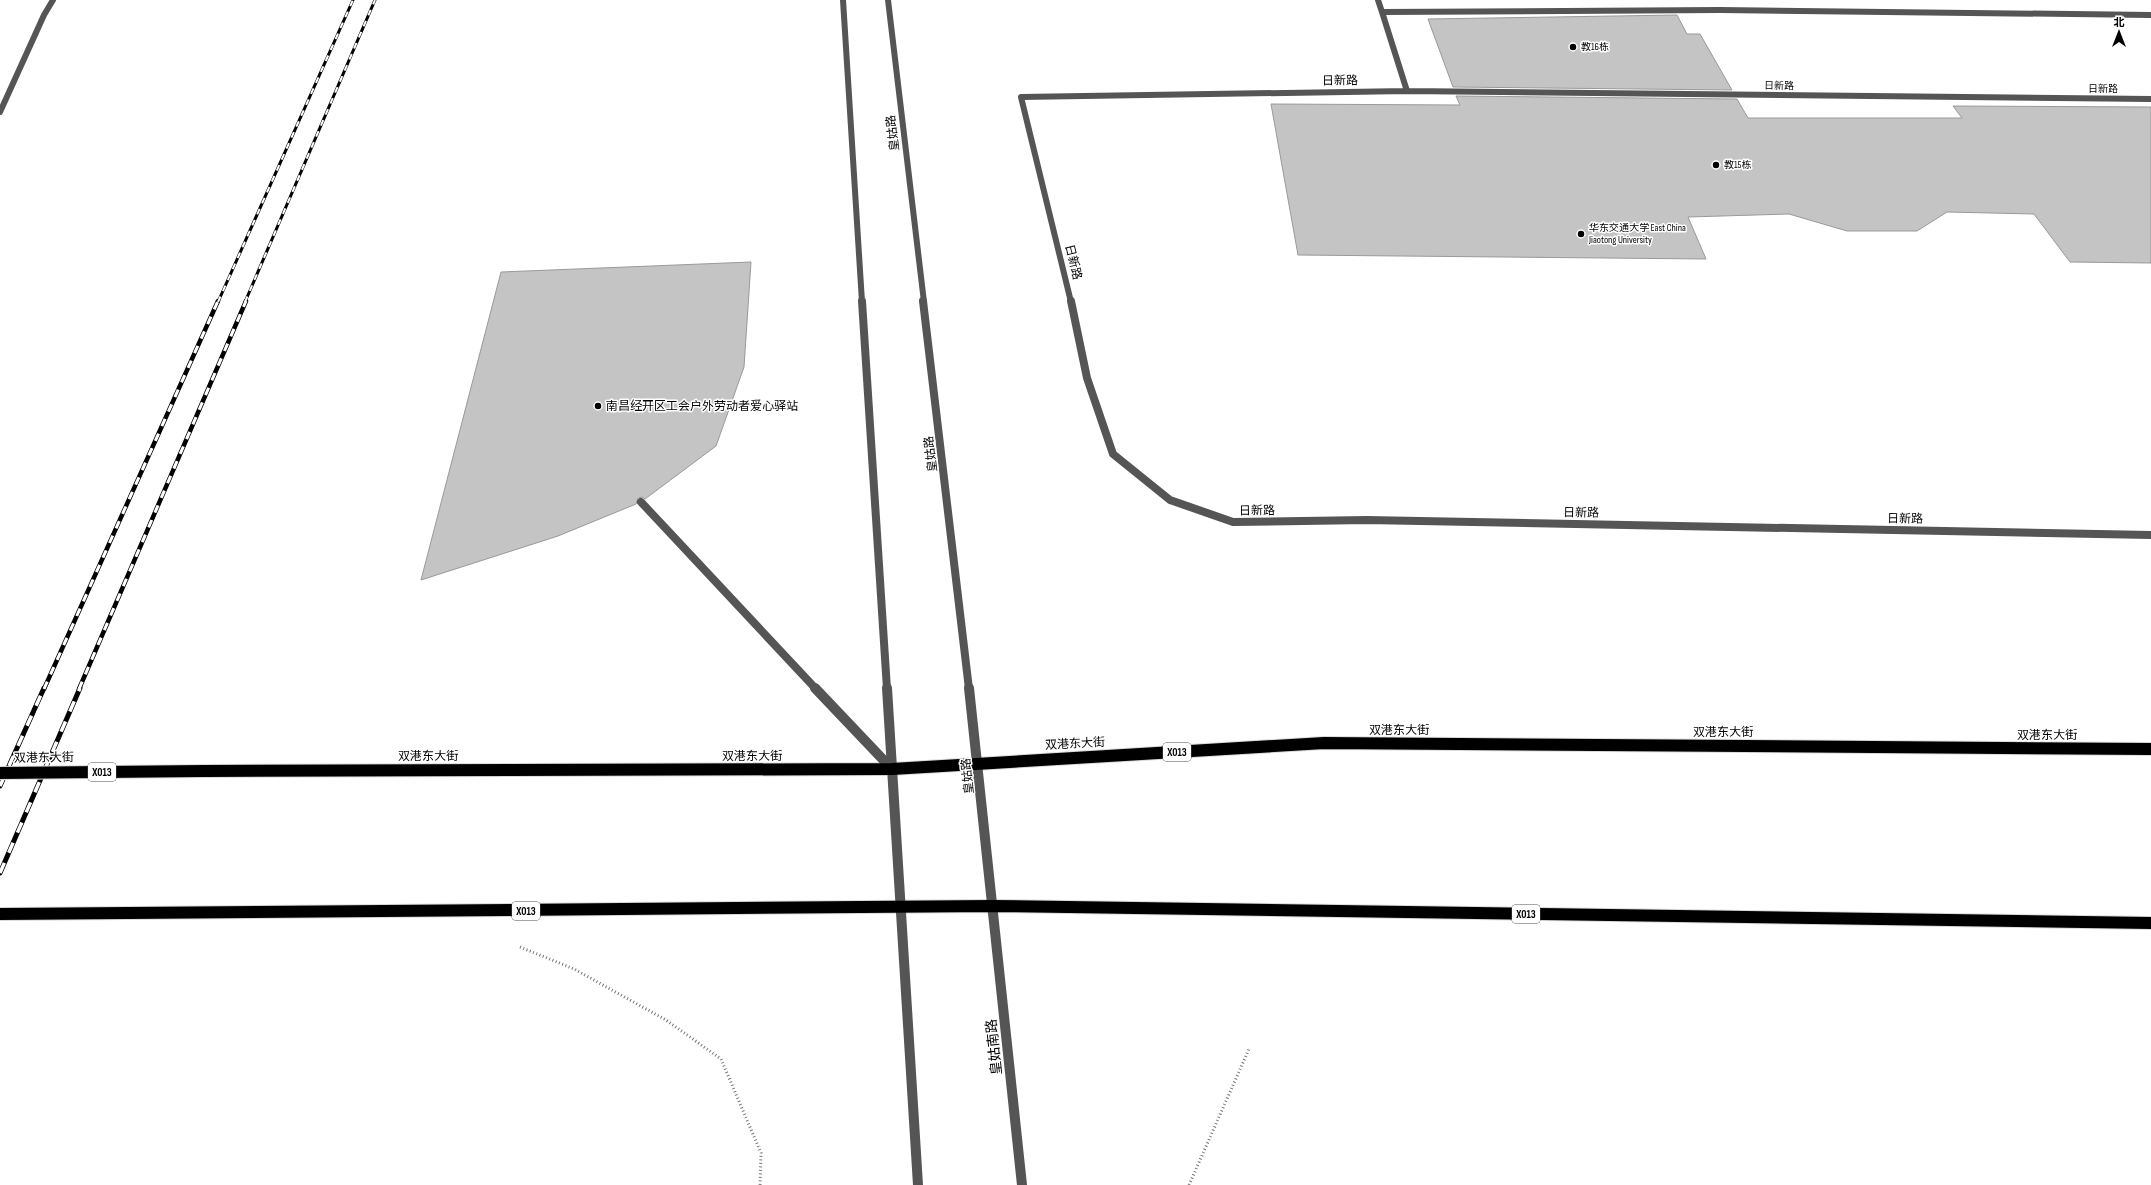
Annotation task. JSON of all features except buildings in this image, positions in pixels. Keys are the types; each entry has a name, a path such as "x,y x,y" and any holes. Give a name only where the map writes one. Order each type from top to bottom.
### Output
{"main road":[{"name":"双港东大街","path":"0,773 892,769 1324,743 2151,749"},
{"name":"X013","path":"0,914 901,908 993,906 2151,923"}],"street":[{"path":"0,112 44,15 53,0"},
{"path":"843,0 918,1185"},
{"name":"皇姑路","path":"888,0 978,763 993,906"},
{"path":"1378,0 1407,91"},
{"path":"1382,12 1720,10 2151,15"},
{"name":"日新路","path":"2151,99 1407,91 1021,97 1038,172 1066,275 1087,378 1113,454 1170,500 1233,522 1367,520 2151,535"},
{"path":"641,502 892,769"},
{"name":"皇姑南路","path":"993,906 1022,1185"}],"path":[{"path":"515,945 574,969 666,1020 721,1059 761,1153 760,1185"},
{"path":"1189,1185 1249,1049"}],"railway":[{"path":"218,302 353,0"},
{"path":"245,302 375,0"},
{"path":"44,689 218,301"},
{"path":"79,689 246,301"},
{"path":"0,786 44,688"},
{"path":"0,873 80,688"}],"place":[{"name":"教16栋","path":"1573,47"},
{"name":"教15栋","path":"1716,165"},
{"name":"华东交通大学 East China Jiaotong University","path":"1581,234"},
{"name":"南昌经开区工会户外劳动者爱心驿站","path":"598,406"}]}
